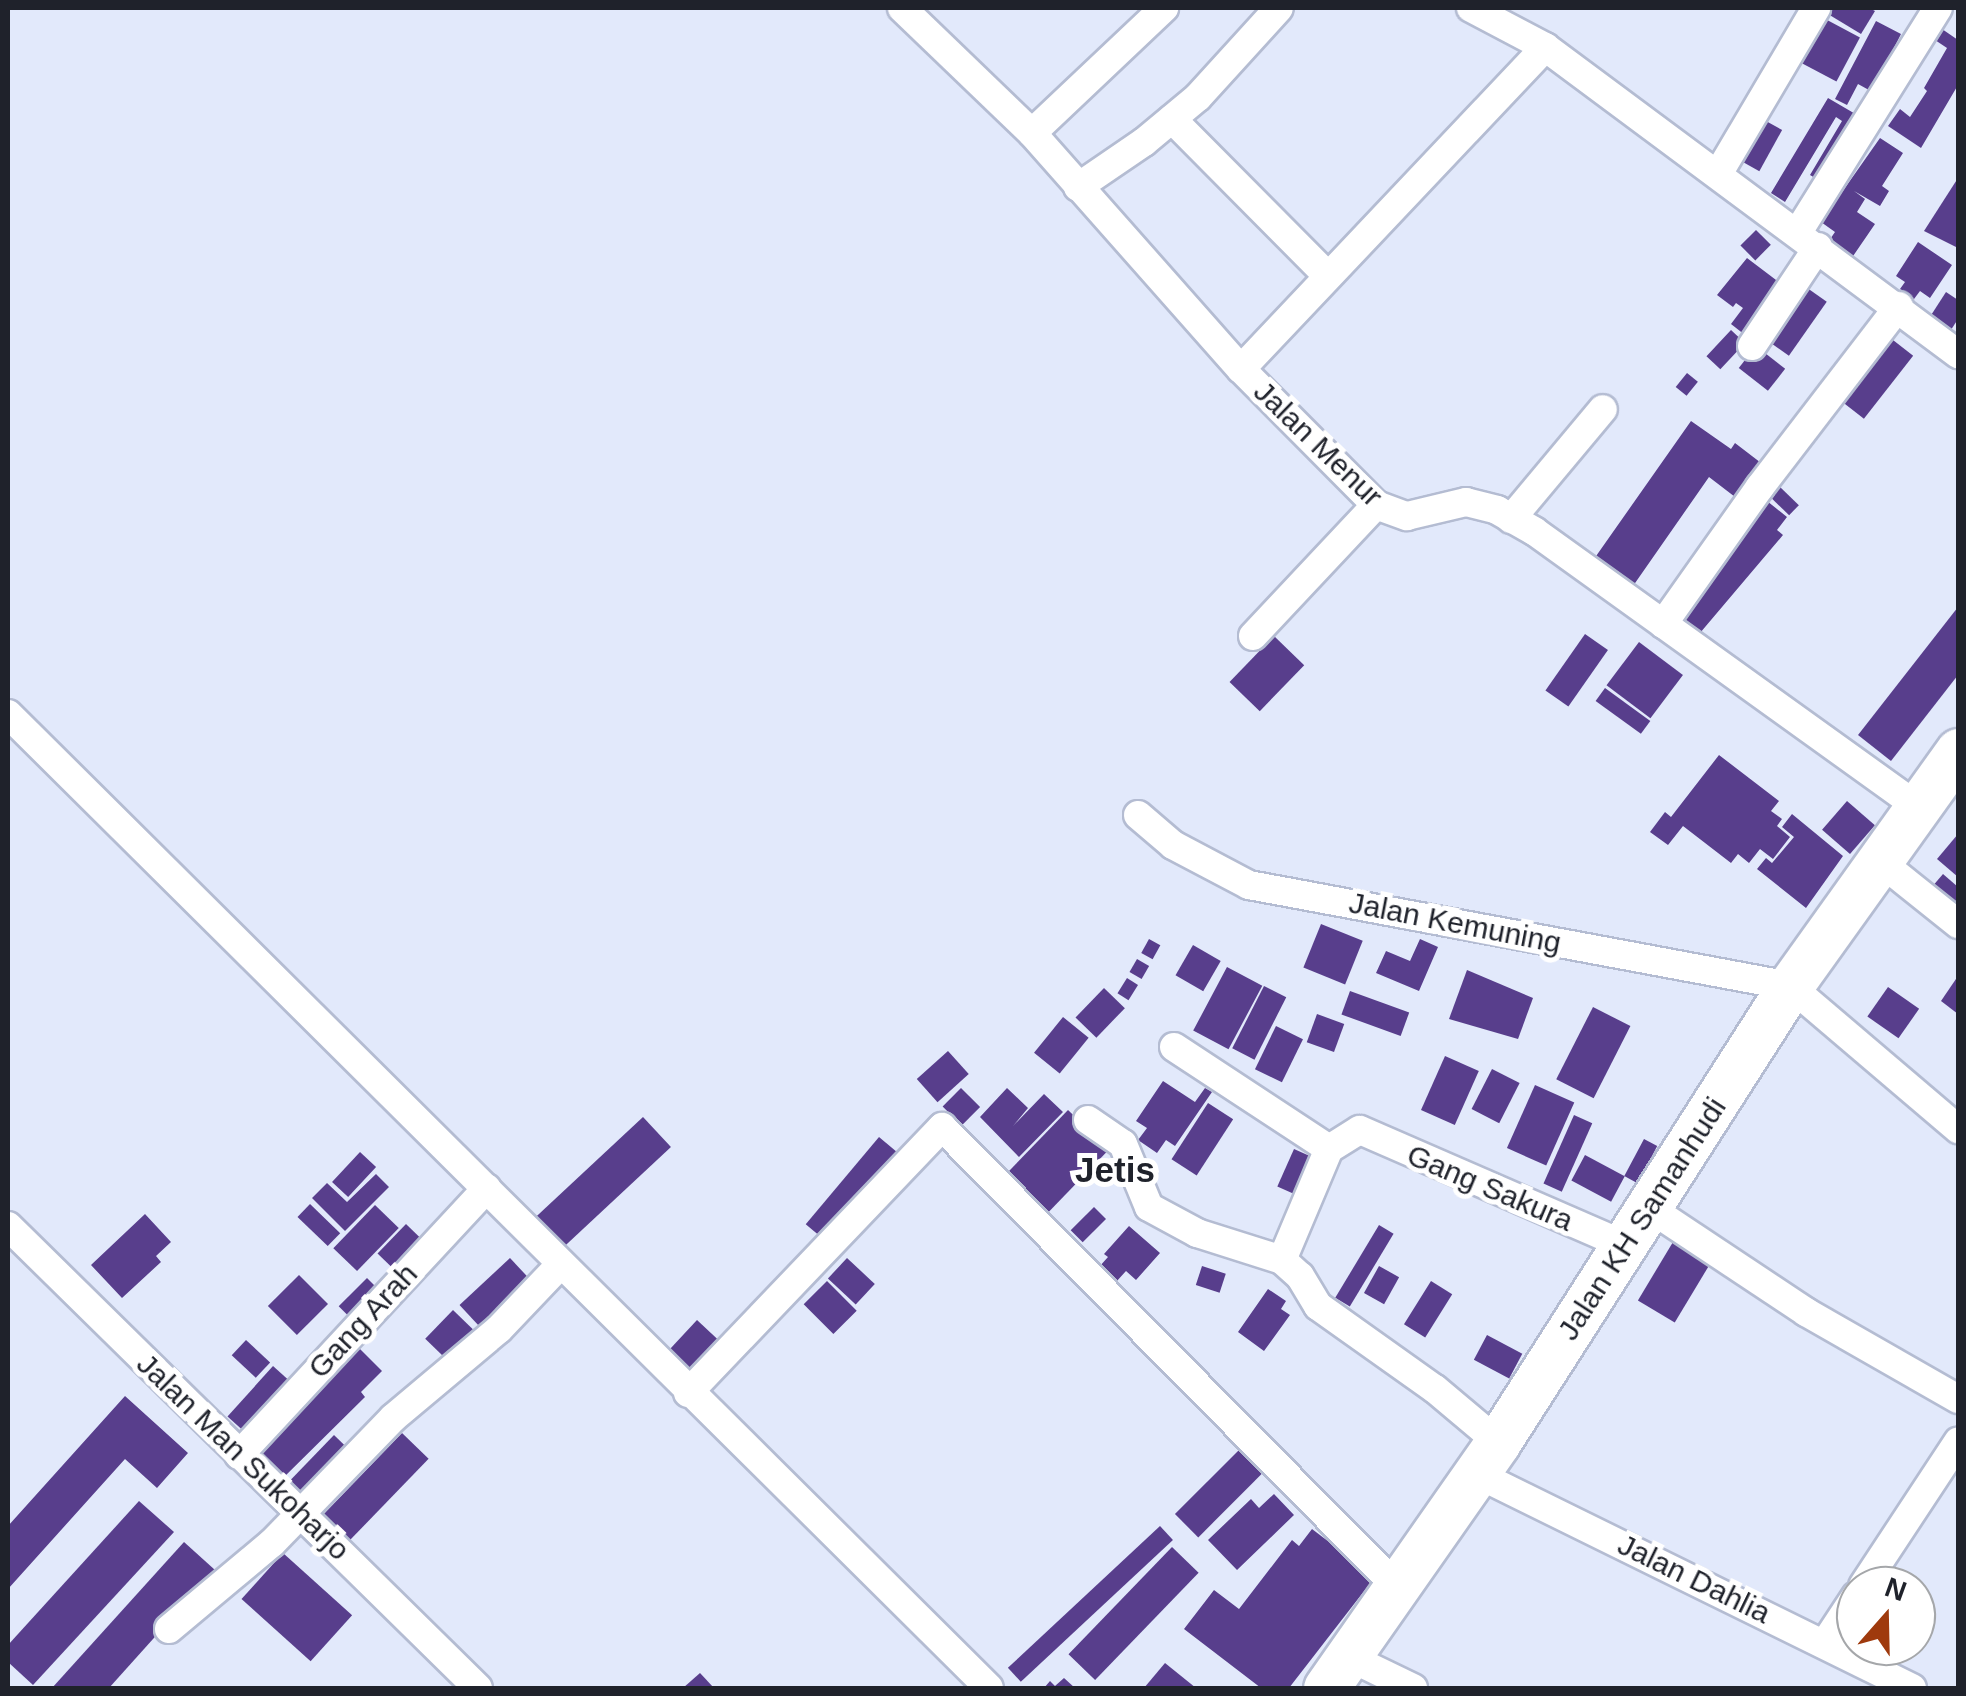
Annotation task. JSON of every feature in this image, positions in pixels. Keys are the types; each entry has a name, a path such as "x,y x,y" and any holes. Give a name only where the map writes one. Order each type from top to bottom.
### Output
{"main road":[{"name":"Jalan KH Samanhudi","path":"1338,1673 1486,1457 1790,986 1958,751"}],"street":[{"name":"Jalan Menur","path":"902,8 1032,132 1241,369 1376,505 1407,516 1466,502 1483,505 1511,519 1917,806"},
{"path":"1032,132 1164,8"},
{"path":"1078,187 1172,119 1221,75 1279,8"},
{"path":"1472,8 1546,47 1899,306 1958,354"},
{"path":"1718,174 1816,8"},
{"path":"1752,346 1938,8"},
{"path":"1241,369 1546,47"},
{"path":"1172,119 1328,276"},
{"path":"1663,624 1760,488 1899,306"},
{"path":"1511,519 1603,409"},
{"path":"1253,636 1376,505"},
{"path":"8,714 990,1688"},
{"name":"Jalan Kemuning","path":"1138,815 1173,846 1249,885 1790,986"},
{"path":"1878,859 1958,924"},
{"path":"1790,986 1958,1129"},
{"path":"1088,1120 1123,1144 1137,1185 1150,1207 1162,1216 1282,1260 1329,1149 1174,1046"},
{"path":"688,1392 942,1127 1398,1588"},
{"name":"Gang Sakura","path":"1329,1149 1360,1130 1622,1244"},
{"name":"Gang Arah","path":"240,1455 487,1188"},
{"path":"1648,1207 1806,1312 1958,1399"},
{"name":"Jalan Man Sukoharjo","path":"8,1226 478,1688"},
{"name":"Jalan Dahlia","path":"1282,1260 1300,1276 1318,1306 1435,1390 1486,1457 1912,1688"},
{"path":"169,1629 302,1515 393,1418 499,1329 561,1264"},
{"path":"1876,1566 1958,1442"},
{"path":"1825,1644 1836,1627"},
{"path":"1338,1673 1413,1688"}],"building":[{"path":"1823,11 1875,11 1861,34"},
{"path":"1814,13 1860,37 1836,82 1791,57"},
{"path":"1876,21 1901,34 1891,54 1902,60 1878,95 1858,84 1847,105 1835,99"},
{"path":"1942,29 1958,40 1958,85 1921,148 1888,126 1900,109 1910,117 1927,91 1924,88 1947,48 1935,40"},
{"path":"1828,98 1864,119 1825,184 1810,175 1842,121 1836,117 1785,202 1771,193"},
{"path":"1755,115 1782,130 1759,171 1732,156"},
{"path":"1880,138 1903,153 1882,186 1889,191 1880,206 1854,191 1865,199 1857,212 1875,224 1849,262 1826,245 1835,232 1821,222"},
{"path":"1958,178 1958,248 1924,231"},
{"path":"1756,230 1771,245 1755,260 1740,246"},
{"path":"1918,242 1952,265 1930,298 1920,291 1914,299 1900,289 1905,282 1896,276"},
{"path":"1747,258 1784,286 1745,335 1731,324 1743,308 1736,303 1733,307 1717,295"},
{"path":"1803,285 1827,302 1789,356 1765,339"},
{"path":"1946,292 1958,300 1958,319 1947,336 1926,323"},
{"path":"1731,330 1745,343 1720,369 1706,356"},
{"path":"1884,333 1913,356 1864,419 1835,396"},
{"path":"1756,346 1785,369 1768,391 1739,368"},
{"path":"1687,373 1698,382 1687,396 1676,387"},
{"path":"1691,421 1731,449 1735,443 1765,466 1739,500 1709,477 1633,586 1594,559"},
{"path":"1778,485 1799,505 1789,515 1768,495"},
{"path":"1767,501 1787,517 1777,530 1783,535 1700,633 1696,630 1691,637 1675,625"},
{"path":"1958,607 1958,675 1891,761 1858,735"},
{"path":"1585,634 1608,650 1568,707 1545,691"},
{"path":"1274,636 1304,665 1260,711 1230,682"},
{"path":"1639,642 1683,675 1650,718 1607,685"},
{"path":"1605,688 1650,721 1641,734 1596,701"},
{"path":"1719,755 1779,801 1771,811 1782,819 1777,826 1790,837 1773,859 1760,849 1749,863 1738,854 1731,863 1683,826 1668,845 1650,832 1665,812 1671,817"},
{"path":"1847,801 1875,825 1850,854 1822,830"},
{"path":"1792,814 1843,856 1806,908 1757,869 1766,858 1772,863 1794,837 1782,827"},
{"path":"1958,834 1958,877 1937,859"},
{"path":"1943,874 1958,887 1958,917 1925,895"},
{"path":"1321,924 1363,941 1345,984 1303,968"},
{"path":"1149,939 1160,945 1153,959 1141,953"},
{"path":"1420,939 1438,947 1419,991 1376,973 1386,951 1410,961"},
{"path":"1193,945 1221,961 1203,991 1176,975"},
{"path":"1137,959 1149,966 1142,979 1130,972"},
{"path":"1227,967 1262,986 1229,1049 1193,1031"},
{"path":"1467,970 1533,998 1518,1039 1449,1019"},
{"path":"1958,976 1958,1014 1941,1001"},
{"path":"1127,978 1138,985 1128,1000 1117,993"},
{"path":"1264,986 1286,997 1254,1060 1232,1048"},
{"path":"1888,987 1919,1009 1898,1038 1867,1016"},
{"path":"1104,988 1125,1008 1096,1038 1076,1017"},
{"path":"1350,991 1409,1013 1401,1036 1341,1014"},
{"path":"1593,1007 1630,1026 1594,1098 1556,1079"},
{"path":"1317,1014 1344,1024 1334,1052 1307,1042"},
{"path":"1063,1017 1089,1038 1060,1074 1034,1053"},
{"path":"1276,1026 1303,1039 1282,1082 1255,1069"},
{"path":"948,1051 969,1074 938,1102 917,1079"},
{"path":"1445,1056 1479,1071 1455,1125 1421,1110"},
{"path":"1492,1069 1520,1083 1499,1123 1472,1109"},
{"path":"1163,1081 1195,1102 1205,1088 1212,1092 1175,1146 1166,1140 1157,1153 1138,1140 1147,1128 1136,1121"},
{"path":"1535,1085 1574,1102 1546,1166 1507,1148"},
{"path":"961,1088 980,1107 962,1125 943,1106"},
{"path":"1007,1088 1028,1108 1013,1126 1044,1094 1063,1112 1019,1157 980,1117"},
{"path":"1208,1103 1233,1119 1197,1176 1172,1159"},
{"path":"1068,1110 1109,1150 1046,1214 1005,1175"},
{"path":"1574,1115 1592,1123 1562,1192 1543,1184"},
{"path":"643,1117 671,1147 563,1247 535,1217"},
{"path":"879,1137 902,1156 829,1244 806,1224"},
{"path":"1644,1139 1657,1146 1638,1183 1624,1176"},
{"path":"1294,1149 1316,1159 1299,1196 1277,1186"},
{"path":"360,1152 376,1167 348,1197 332,1182"},
{"path":"1585,1155 1625,1176 1611,1202 1571,1181"},
{"path":"376,1174 389,1187 345,1231 312,1198 327,1183 347,1202"},
{"path":"310,1204 340,1233 328,1246 297,1217"},
{"path":"375,1205 399,1228 357,1271 333,1248"},
{"path":"1094,1207 1106,1219 1083,1242 1071,1230"},
{"path":"145,1214 171,1242 156,1256 161,1262 122,1298 91,1265"},
{"path":"406,1224 427,1244 398,1274 378,1253"},
{"path":"1379,1225 1394,1234 1350,1307 1335,1298"},
{"path":"1129,1226 1160,1253 1136,1280 1126,1271 1116,1282 1099,1267 1108,1257 1104,1254"},
{"path":"1676,1237 1713,1259 1675,1323 1638,1300"},
{"path":"510,1258 533,1283 483,1330 460,1305"},
{"path":"847,1258 875,1284 856,1304 828,1278"},
{"path":"1202,1266 1226,1274 1220,1293 1196,1285"},
{"path":"1379,1266 1399,1277 1384,1304 1364,1293"},
{"path":"299,1275 328,1304 297,1335 268,1306"},
{"path":"367,1278 385,1296 356,1324 339,1306"},
{"path":"827,1281 857,1311 833,1334 804,1304"},
{"path":"1431,1281 1452,1294 1425,1337 1404,1324"},
{"path":"1268,1289 1286,1301 1281,1309 1290,1315 1264,1351 1238,1332"},
{"path":"453,1310 474,1330 446,1359 425,1339"},
{"path":"697,1320 722,1343 693,1375 668,1351"},
{"path":"1487,1335 1522,1354 1509,1379 1474,1360"},
{"path":"246,1340 270,1363 256,1378 232,1355"},
{"path":"359,1348 382,1371 361,1392 365,1397 280,1481 254,1454"},
{"path":"273,1366 294,1385 248,1435 227,1417"},
{"path":"125,1396 188,1453 157,1488 125,1459 8,1589 8,1526"},
{"path":"402,1433 429,1459 347,1543 321,1517"},
{"path":"334,1435 355,1455 309,1503 288,1482"},
{"path":"1240,1449 1263,1472 1198,1537 1175,1514"},
{"path":"1274,1494 1294,1515 1237,1570 1208,1540 1251,1499 1259,1508"},
{"path":"139,1501 174,1532 33,1685 8,1662 8,1645"},
{"path":"1160,1526 1173,1540 1021,1682 1008,1668"},
{"path":"1312,1529 1375,1577 1289,1688 1261,1688 1184,1629 1214,1590 1239,1609 1292,1540 1299,1546"},
{"path":"184,1542 215,1570 109,1688 52,1688"},
{"path":"1172,1547 1199,1573 1095,1680 1068,1654"},
{"path":"283,1553 352,1615 311,1661 242,1599"},
{"path":"1165,1663 1196,1688 1144,1688"},
{"path":"700,1673 714,1688 683,1688"},
{"path":"1064,1678 1075,1688 1044,1688 1050,1681 1055,1686"}],"district":[{"name":"Jetis","path":"1115,1170"}]}
